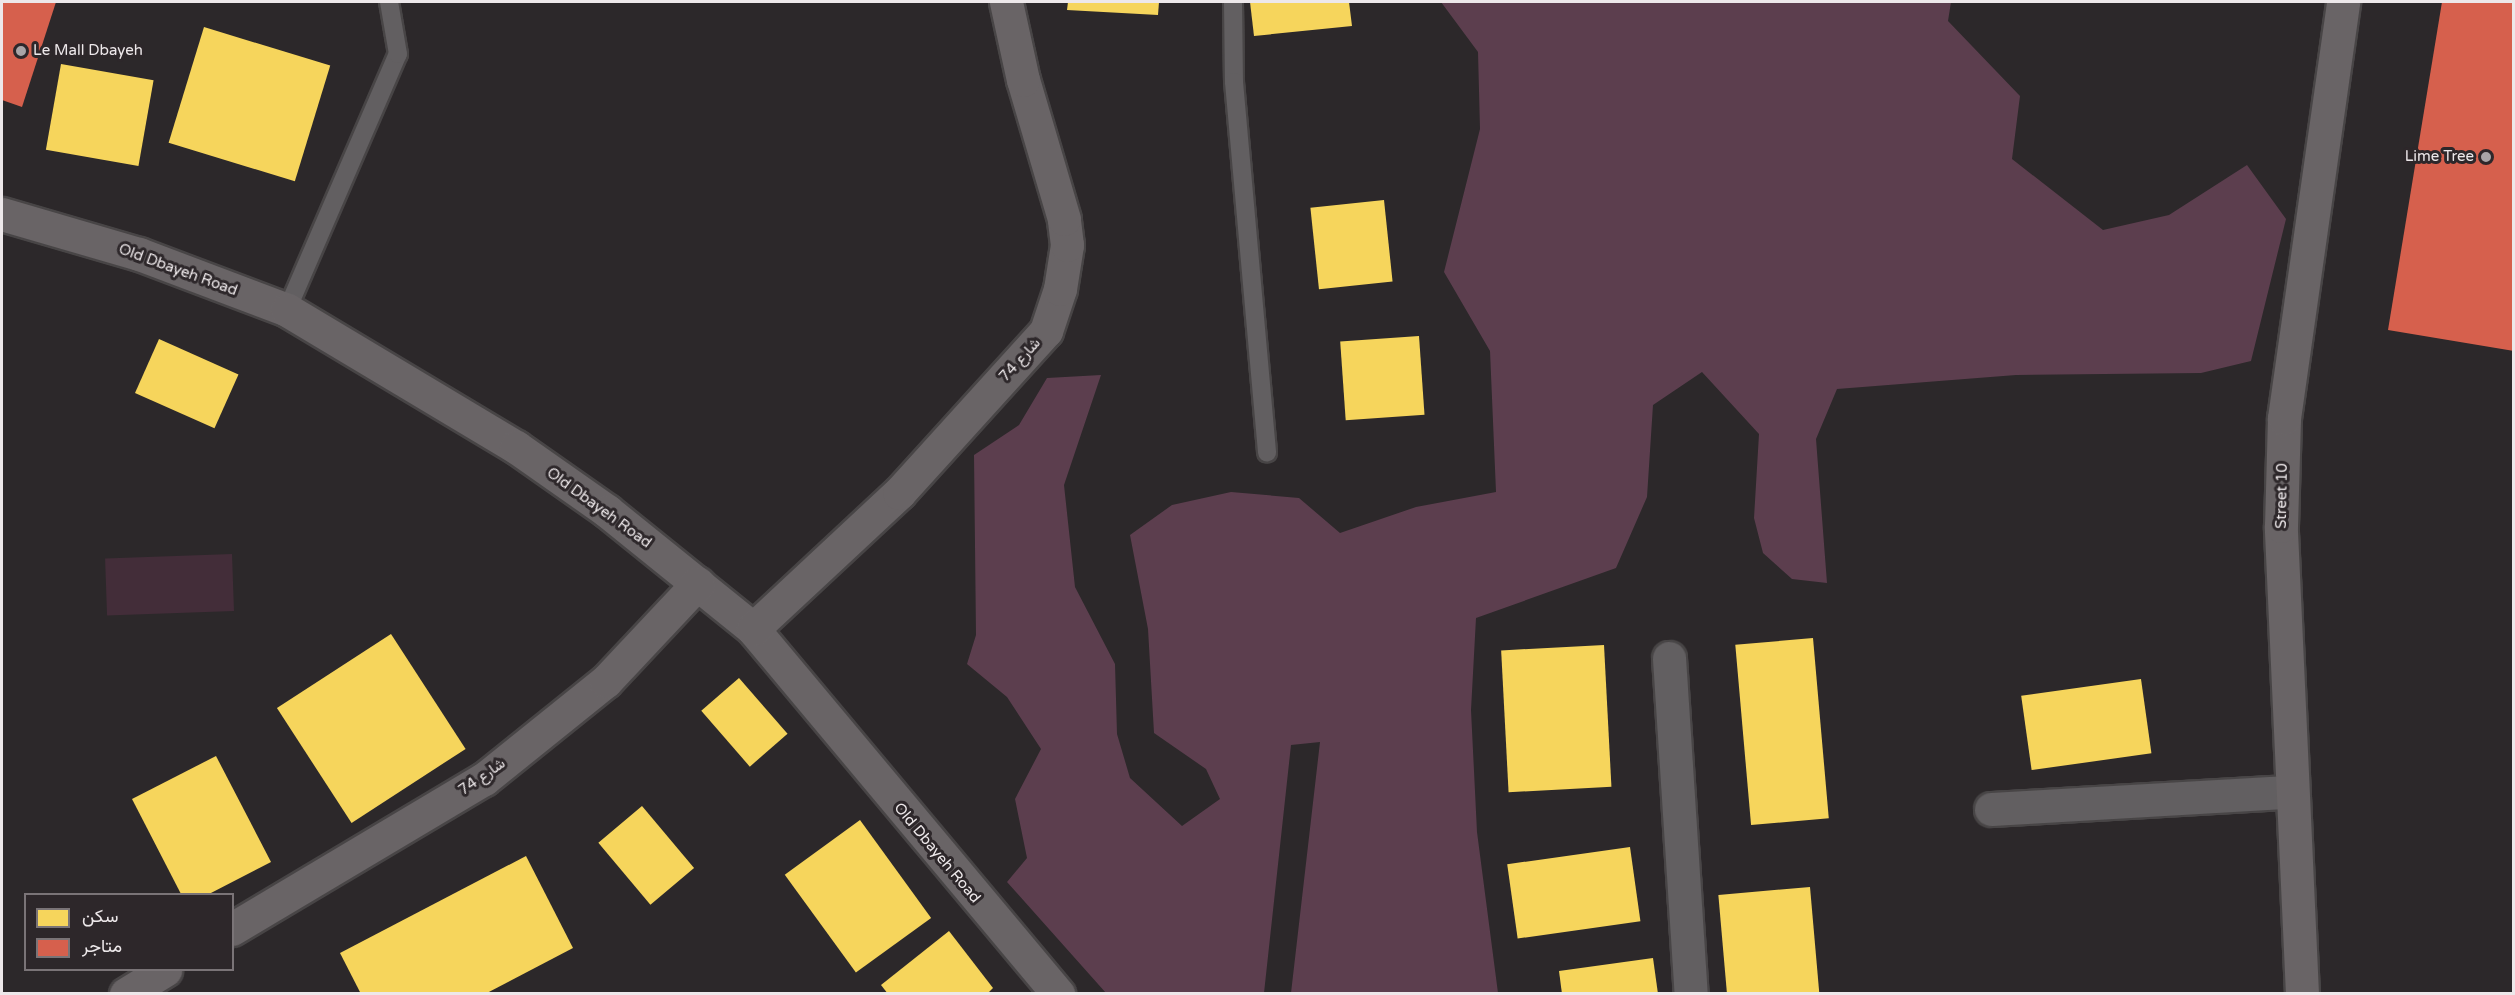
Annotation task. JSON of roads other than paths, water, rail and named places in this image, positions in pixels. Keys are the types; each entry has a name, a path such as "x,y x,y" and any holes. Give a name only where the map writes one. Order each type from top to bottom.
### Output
{"street":[{"name":"شارع 74","path":"753,629 899,493 1046,332 1062,278 1064,219 1014,50 1006,2"},
{"name":"Street 10","path":"2302,993 2289,792 2281,526 2284,418 2343,2"},
{"name":"Old Dbayeh Road","path":"2,214 139,254 287,310 516,447 698,583 753,629 1058,993"},
{"name":"شارع 74","path":"234,927 484,779 606,681 698,583"},
{"path":"1669,658 1690,993"},
{"path":"1991,809 2289,792"},
{"path":"130,992 162,971"}],"lane":[{"path":"287,310 398,54 388,2"},
{"path":"1233,2 1234,82 1267,453"}],"place":[{"name":"Le Mall Dbayeh","path":"21,51"},
{"name":"Lime Tree","path":"2486,157"}]}
